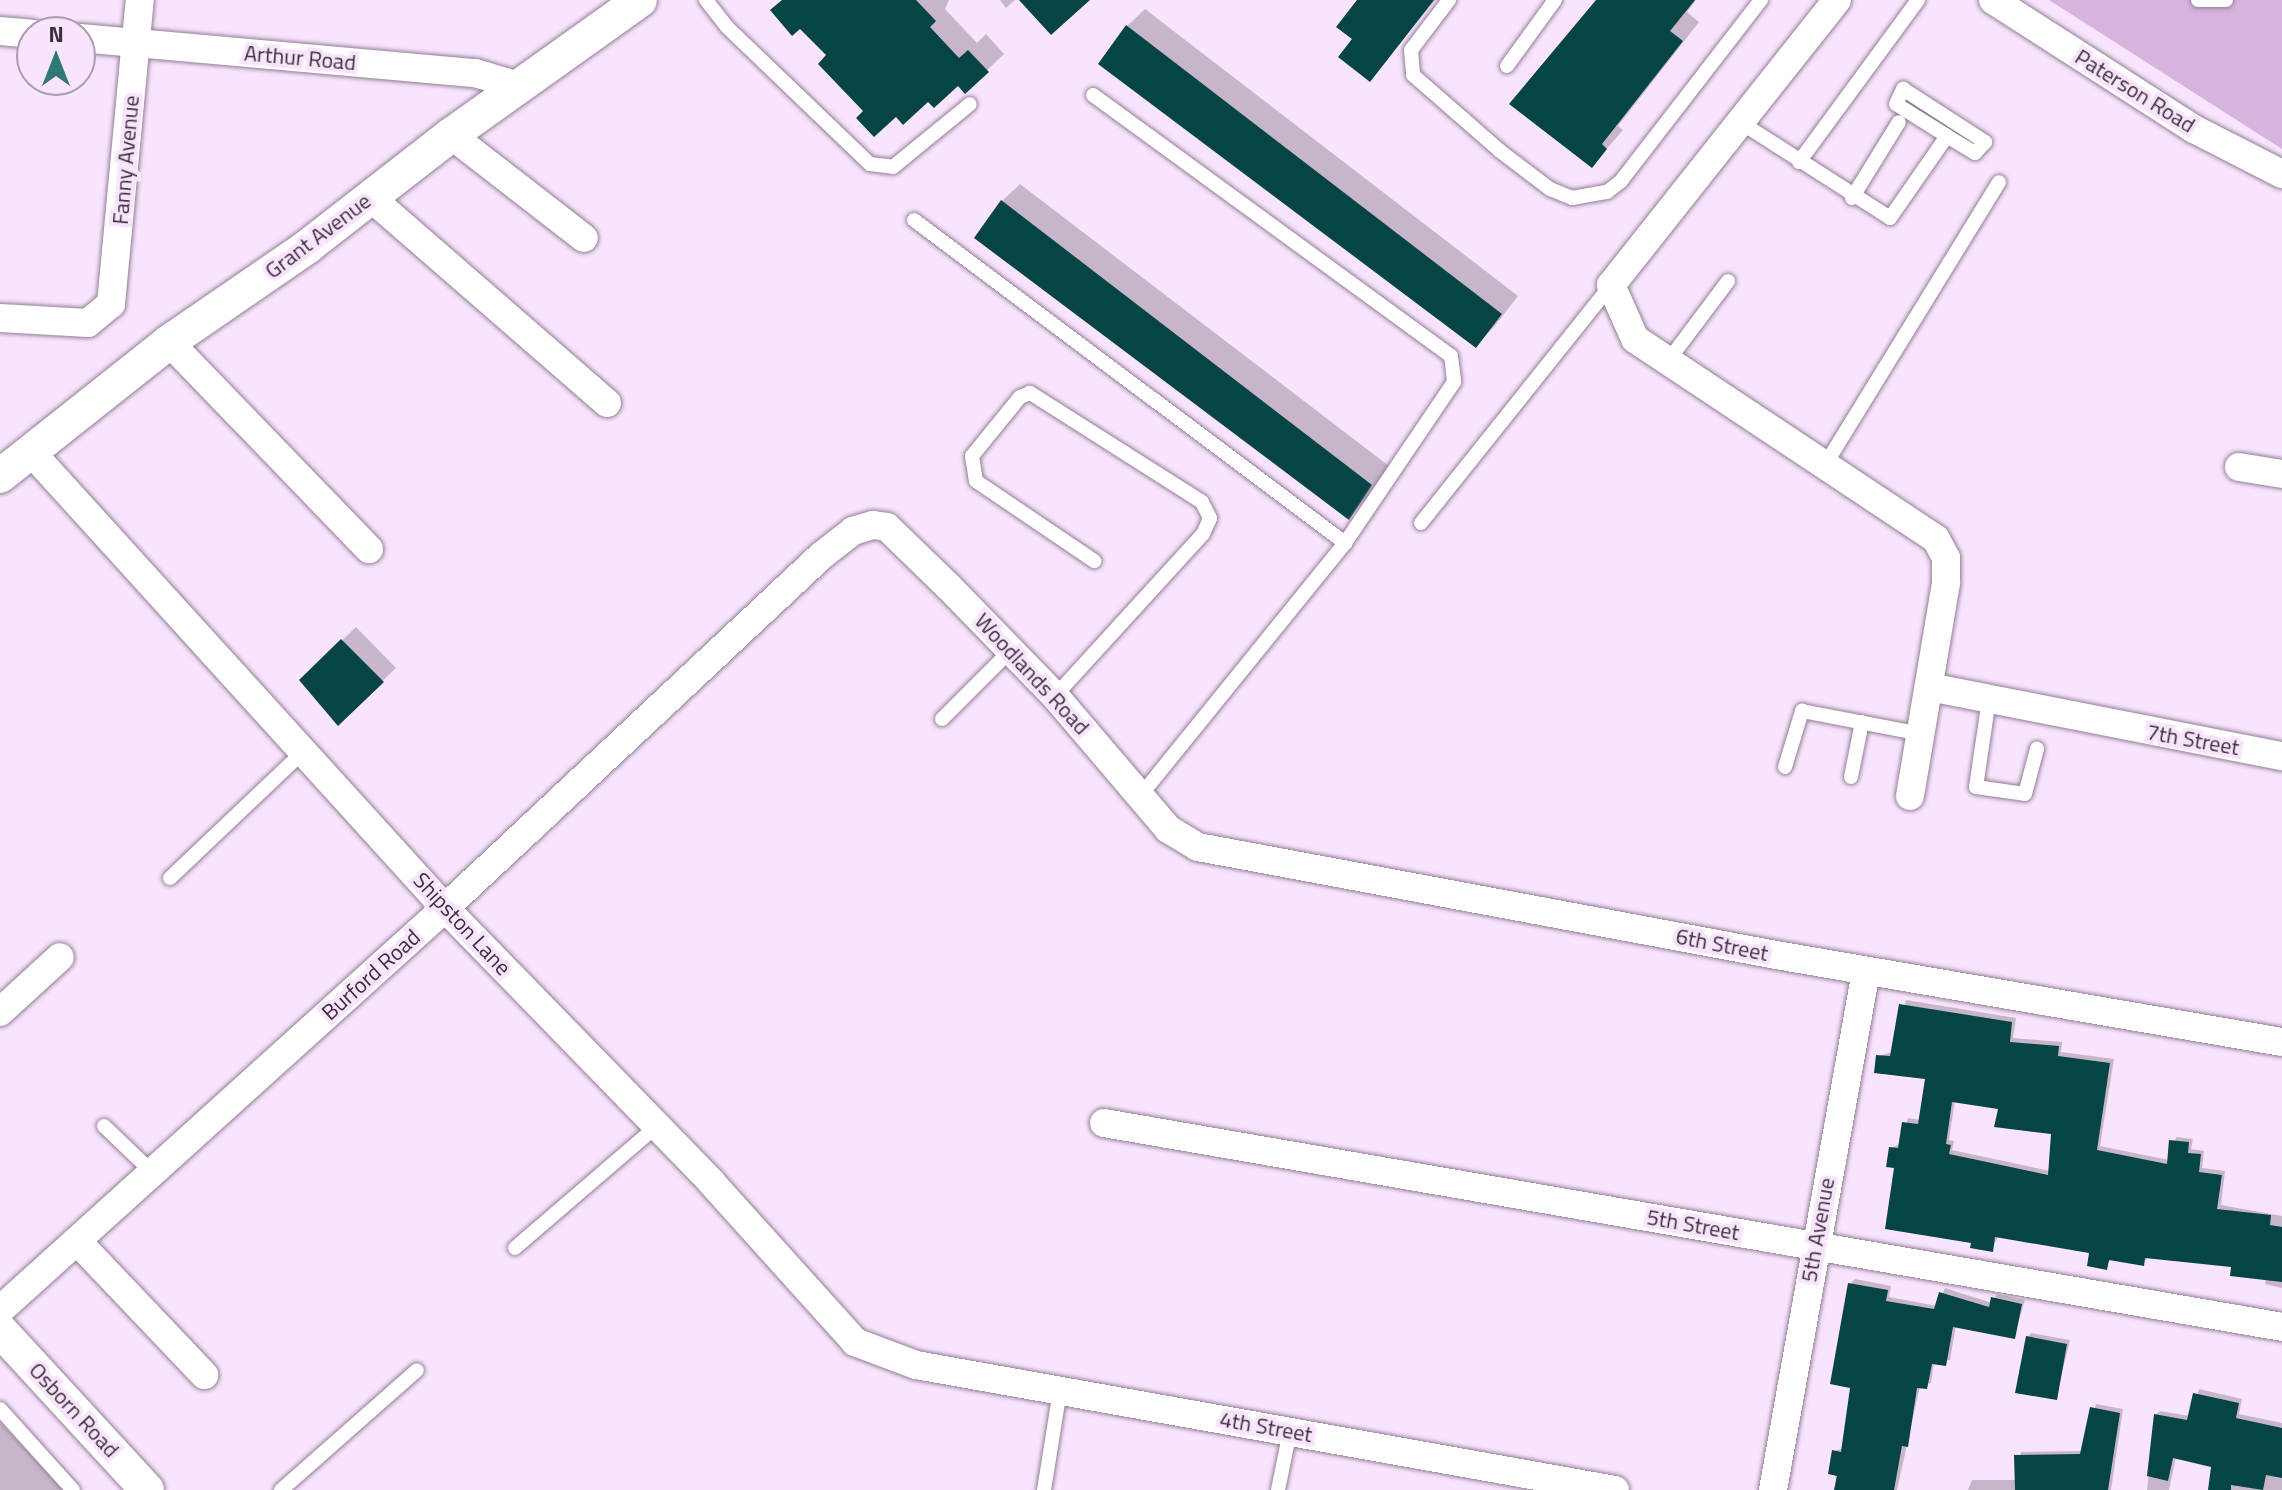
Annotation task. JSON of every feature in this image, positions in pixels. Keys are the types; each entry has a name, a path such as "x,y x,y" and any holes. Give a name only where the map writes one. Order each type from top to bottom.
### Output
{"street":[{"name":"Fanny Avenue","path":"0,318 68,324 102,317 116,286 140,0"},
{"name":"Grant Avenue","path":"0,476 169,342 640,0"},
{"path":"1837,0 1611,285 1635,339 1936,539 1946,558 1929,687 1910,796"},
{"name":"Paterson Road","path":"1993,0 2194,129 2282,174"},
{"name":"Arthur Road","path":"96,40 475,73 519,86"},
{"path":"451,135 584,238"},
{"path":"370,197 607,403"},
{"path":"169,342 369,549"},
{"name":"Shipston Lane","path":"32,453 445,908 657,1126 855,1342 916,1365"},
{"path":"2239,467 2282,474"},
{"name":"Woodlands Road","path":"887,527 1055,696 1168,829"},
{"name":"Burford Road","path":"0,1310 445,908 842,537 861,528 887,527"},
{"name":"7th Street","path":"1929,687 2105,724 2282,756"},
{"name":"6th Street","path":"1168,829 1198,847 1231,856 1866,971 2282,1042"},
{"path":"0,1012 60,957"},
{"name":"5th Avenue","path":"1773,1490 1866,971"},
{"name":"5th Street","path":"1104,1123 2282,1327"},
{"path":"77,1241 204,1375"},
{"name":"Osborn Road","path":"0,1330 147,1490"},
{"name":"4th Street","path":"916,1365 1615,1490"}],"lane":[{"path":"706,0 727,27 870,164 893,167 970,104"},
{"path":"1449,0 1411,50 1413,75 1500,151 1550,189 1572,198 1607,192 1621,181 1761,0"},
{"path":"1507,66 1555,0"},
{"path":"1799,162 1918,0"},
{"path":"2198,0 2226,0"},
{"path":"1903,89 1985,142 1975,153 1947,136 1896,104 1903,89"},
{"path":"1093,95 1451,356 1454,382 1345,543 1140,796"},
{"path":"1740,122 1852,198 1890,218 1947,136"},
{"path":"1852,198 1899,122"},
{"path":"1825,465 1999,182"},
{"path":"914,220 1345,543"},
{"path":"1668,361 1728,281"},
{"path":"1421,523 1611,285"},
{"path":"1055,696 1203,534 1210,518 1202,502 1030,393 1020,397 972,456 976,481 1094,561"},
{"path":"942,719 1011,650"},
{"path":"1989,699 1976,787 2025,794 2037,749"},
{"path":"1785,767 1802,711 1921,734"},
{"path":"1851,777 1862,722"},
{"path":"170,878 304,751"},
{"path":"104,1126 153,1173"},
{"path":"515,1248 657,1126"},
{"path":"281,1490 417,1370"},
{"path":"1044,1490 1060,1390"},
{"path":"0,1409 73,1490"},
{"path":"1278,1490 1290,1431"}],"shaded area":[{"path":"2049,0 2282,0 2282,149"}],"building":[{"path":"782,0 916,0 936,21 930,27 959,58 968,50 989,72 965,94 958,86 934,108 928,102 903,125 896,117 874,137 856,118 863,111 818,64 826,55 800,29 792,36 770,10"},
{"path":"1019,0 1090,0 1051,35"},
{"path":"1357,0 1434,0 1370,82 1338,57 1352,39 1336,27"},
{"path":"1596,0 1695,0 1670,31 1683,41 1602,144 1607,149 1592,168 1509,104"},
{"path":"1126,25 1502,314 1476,348 1098,64"},
{"path":"1001,200 1372,485 1349,520 974,238"},
{"path":"341,639 384,682 338,726 299,680"},
{"path":"1899,1004 2012,1022 2010,1042 2059,1046 2058,1056 2110,1063 2097,1150 2167,1164 2169,1140 2189,1142 2188,1153 2201,1154 2199,1172 2222,1175 2217,1209 2271,1215 2270,1225 2282,1227 2282,1282 2230,1276 2231,1267 2145,1258 2144,1266 2109,1260 2107,1270 2087,1266 2089,1253 1995,1237 1993,1252 1970,1248 1971,1243 1885,1229 1894,1168 1886,1167 1889,1147 1898,1148 1902,1122 1918,1124 1925,1079 1874,1073 1876,1055 1890,1056","holes":["1952,1102 1998,1109 1994,1127 2051,1134 2048,1175 1949,1154 1951,1145 1946,1144"]},
{"path":"1848,1283 1888,1290 1886,1301 1934,1309 1939,1292 1989,1307 1991,1297 2022,1304 2015,1339 1953,1327 1946,1366 1932,1364 1927,1389 1917,1388 1908,1447 1902,1446 1894,1490 1834,1490 1837,1476 1828,1474 1832,1450 1841,1452 1850,1388 1830,1384"},
{"path":"2026,1336 2067,1344 2057,1400 2015,1393"},
{"path":"2193,1393 2239,1403 2236,1418 2282,1428 2282,1478 2266,1475 2263,1490 2231,1485 2231,1490 2208,1490 2211,1467 2173,1458 2168,1481 2147,1476 2154,1414 2187,1420"},
{"path":"2090,1407 2120,1413 2108,1490 2015,1490 2014,1455 2080,1454"}]}
